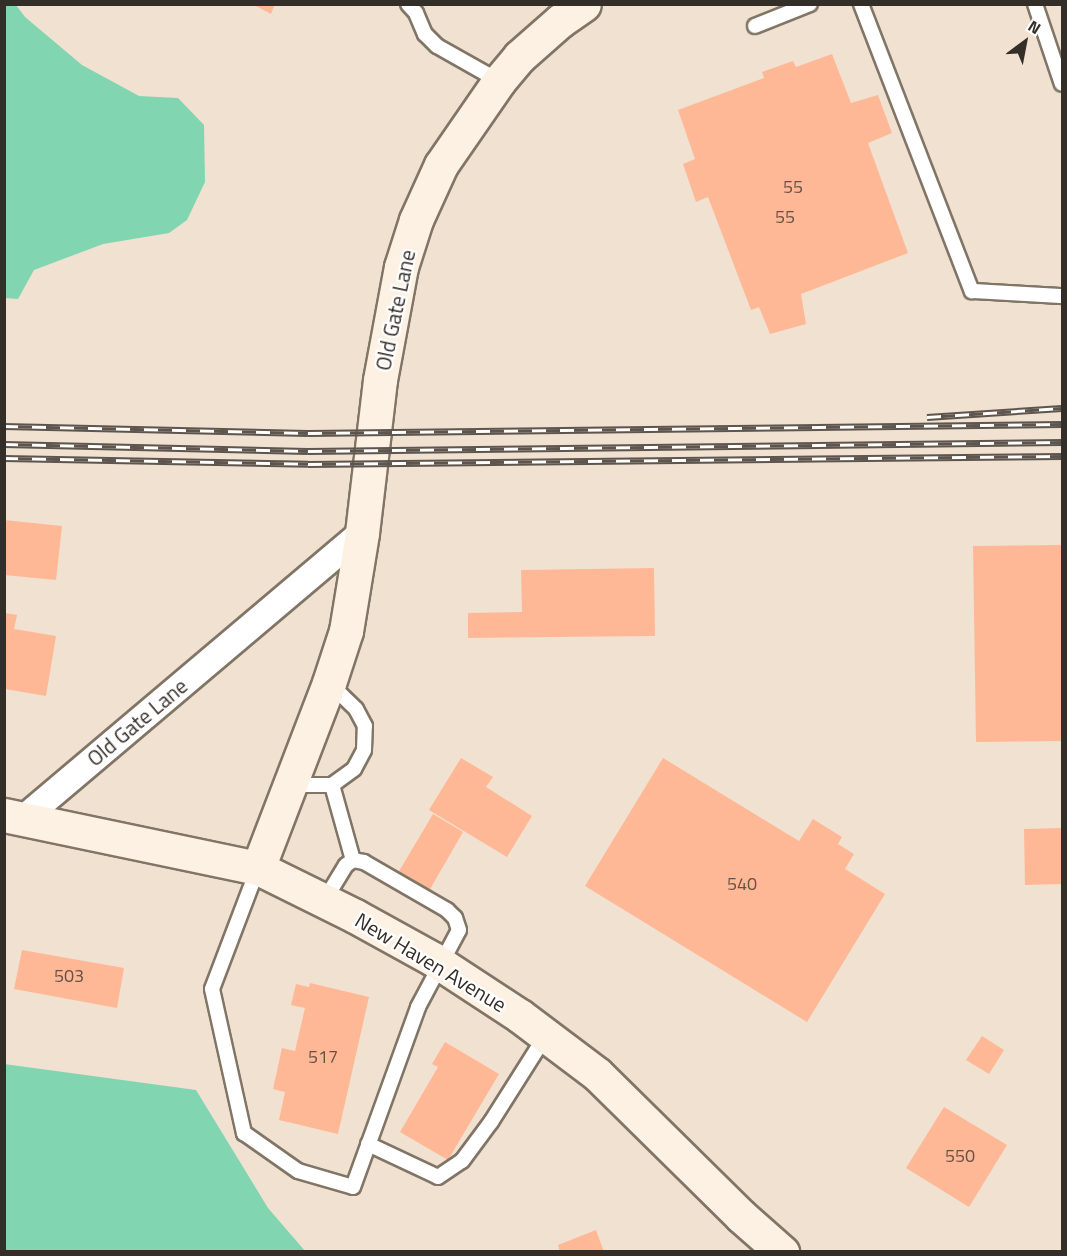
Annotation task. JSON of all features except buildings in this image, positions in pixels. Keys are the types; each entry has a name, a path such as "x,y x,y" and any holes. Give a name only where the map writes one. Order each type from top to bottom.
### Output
{"main road":[{"name":"Old Gate Lane","path":"258,868 329,683 346,627 362,533 380,380 400,267 416,220 441,165 499,81 519,57 560,21 584,4"},
{"name":"New Haven Avenue","path":"14,817 258,868 439,963 546,1035 597,1074 741,1216 782,1251"}],"street":[{"name":"Old Gate Lane","path":"14,817 362,533"}],"lane":[{"path":"408,4 416,13 425,34 437,46 499,81"},
{"path":"756,26 810,4"},
{"path":"861,4 972,291 1062,296"},
{"path":"1035,4 1062,84"},
{"path":"290,785 332,785 354,769 364,750 365,726 356,709 329,683"},
{"path":"332,785 353,860"},
{"path":"324,901 345,865 353,860"},
{"path":"258,868 212,988 244,1133 298,1172 353,1187 418,1007 439,963 459,930 455,918 447,910 375,868 353,860"},
{"path":"368,1144 438,1177 462,1161 491,1122 546,1035"}],"green space":[{"path":"4,5 16,5 25,17 82,65 139,96 178,98 204,125 205,182 187,220 169,233 103,244 34,270 18,299 4,298"},
{"path":"4,1064 196,1090 268,1208 305,1251 5,1251"}],"railway":[{"path":"927,417 1062,408"},
{"path":"4,426 308,433 1062,424"},
{"path":"4,444 308,451 1062,442"},
{"path":"4,458 308,464 1062,456"}]}
